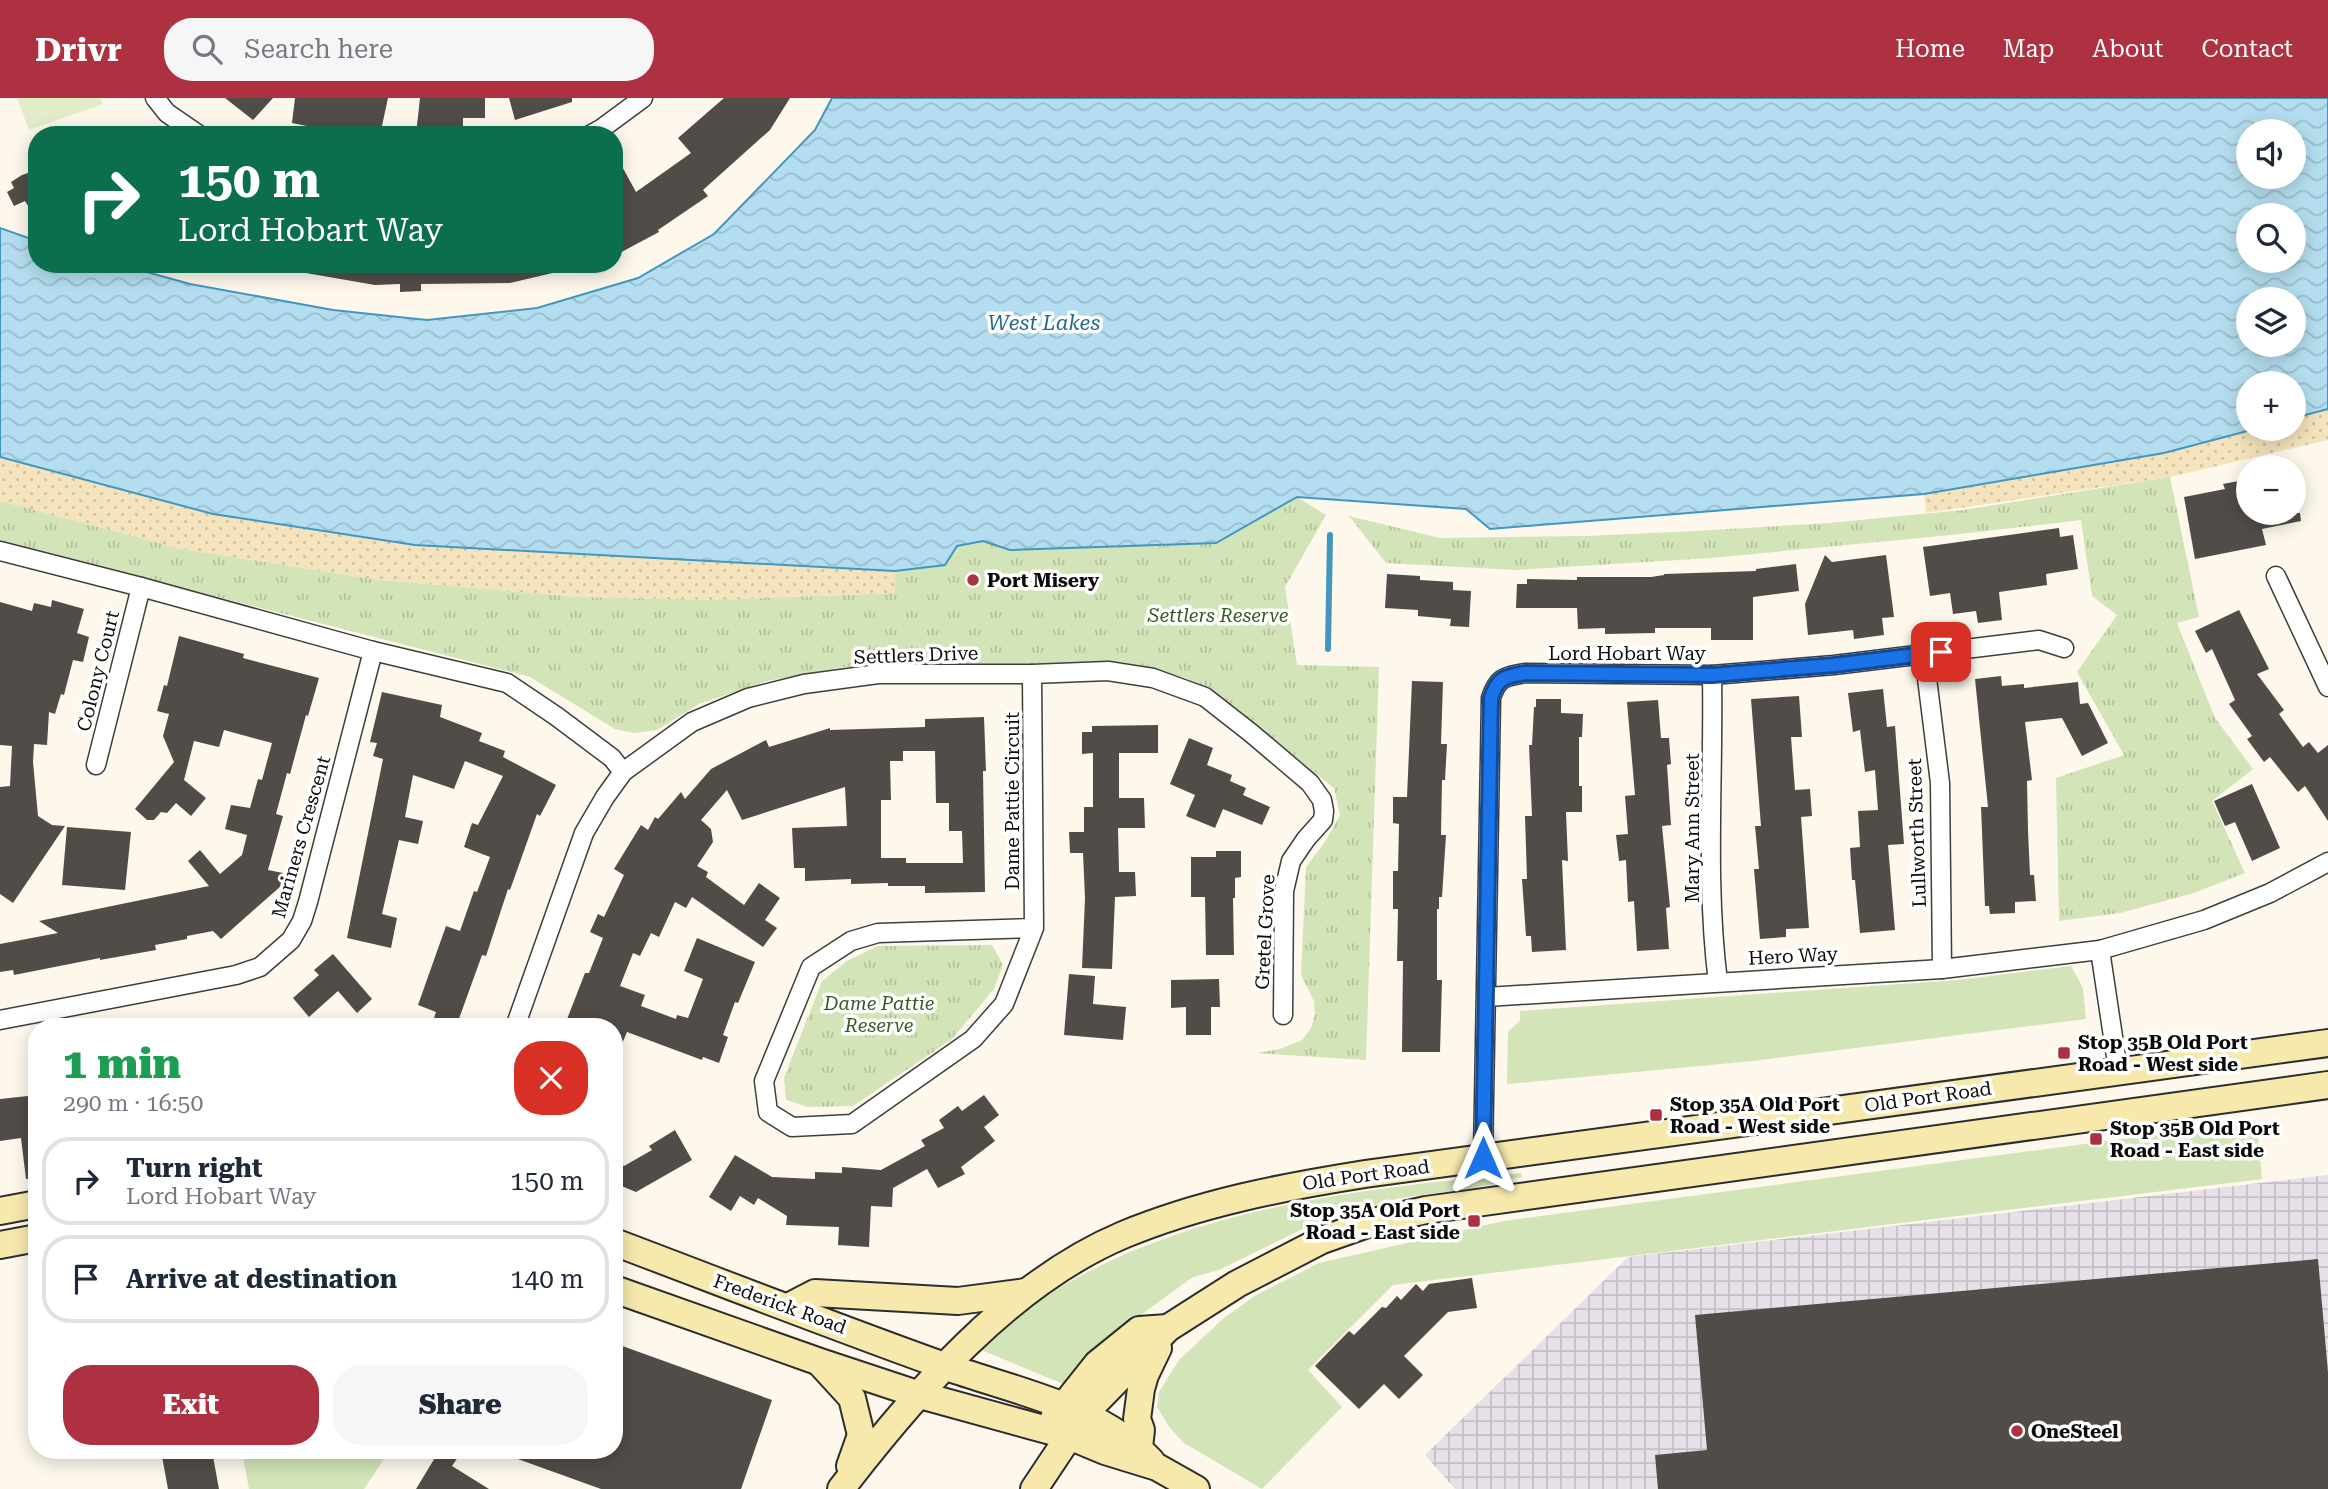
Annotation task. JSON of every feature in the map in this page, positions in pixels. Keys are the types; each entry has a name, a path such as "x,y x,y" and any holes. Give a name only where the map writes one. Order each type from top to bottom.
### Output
{"main road":[{"name":"Old Port Road","path":"842,1488 900,1414 945,1366 1026,1292 1083,1255 1123,1235 1197,1210 1275,1189 1483,1158 2328,1043"},
{"path":"2118,1070 2123,1113"},
{"path":"1034,1489 1057,1433 1074,1410 1168,1328 1237,1284 1322,1240 1373,1222 1426,1210 2328,1085"},
{"path":"0,1211 28,1206"},
{"path":"0,1245 28,1240"},
{"name":"Frederick Road","path":"623,1245 945,1366 1074,1410 1108,1425 1139,1447 1157,1467"},
{"path":"623,1292 920,1395 1057,1433 1157,1467 1196,1489"},
{"path":"788,1307 815,1293 958,1301 1026,1292"},
{"path":"1139,1447 1141,1430 1137,1419 1141,1389 1168,1328"},
{"path":"820,1362 852,1398 861,1434 842,1488"}],"street":[{"path":"155,98 167,113 186,126"},
{"path":"605,126 643,98"},
{"path":"0,551 373,651 507,683 612,758 623,772"},
{"path":"2276,576 2328,687"},
{"name":"Colony Court","path":"96,765 141,587"},
{"name":"Lord Hobart Way","path":"1483,1158 1491,698 1496,684 1505,677 1525,673 1712,675 1834,665 2039,640 2064,648"},
{"name":"Mariners Crescent","path":"0,1020 236,975 260,967 291,940 302,921 308,902 373,651"},
{"name":"Lullworth Street","path":"1924,654 1940,783 1942,969"},
{"name":"Settlers Drive","path":"518,1018 584,833 623,772 692,722 748,698 804,684 878,674 1108,671 1153,678 1205,697 1310,783 1322,800 1323,820"},
{"name":"Dame Pattie Circuit","path":"1032,674 1034,928 1004,1004 973,1040 852,1124 792,1127 768,1112 764,1081 811,967 851,941 878,933 1034,928"},
{"name":"Mary Ann Street","path":"1712,675 1710,881 1718,982"},
{"name":"Gretel Grove","path":"1283,1015 1284,891 1291,861 1323,820"},
{"name":"Hero Way","path":"1487,997 1942,969 2100,950 2204,920 2270,893 2328,862"},
{"path":"2100,950 2118,1070"}],"shaded area":[{"path":"2328,1175 2328,1489 1455,1489 1425,1455 1628,1257"}],"green space":[{"path":"17,98 100,98 103,104 40,126 28,127"},
{"path":"2170,477 2199,617 2177,623 2215,718 2253,769 2212,801 2245,873 2194,893 2120,913 2059,921 2056,778 2124,755 2077,672 2117,615 2092,596 2081,520 1711,558 1516,570 1386,563 1349,516 1440,538 1695,531 1829,523 1963,510"},
{"name":"Settlers Reserve","path":"1297,497 1326,515 1285,587 1297,665 1379,667 1366,1060 1256,1053 1280,1049 1302,1040 1311,1028 1315,1015 1314,1001 1301,975 1306,867 1325,842 1340,815 1334,788 1220,697 1186,678 1122,662 844,667 767,681 699,704 657,730 634,733 615,729 530,677 0,541 0,501 182,549 379,580 580,597 714,600 895,593 895,571 920,569 957,545 983,541 1010,550 1216,543"},
{"name":"Dame Pattie Reserve","path":"992,945 1003,965 994,989 952,1039 853,1106 808,1107 786,1100 784,1078 822,981 847,961 878,946"},
{"path":"2071,966 2083,988 2086,1019 1753,1061 1507,1084 1508,1032 1520,1021 1520,1011 1958,980"},
{"path":"2257,1121 2262,1179 1393,1285 1308,1370 1342,1407 1262,1489 1184,1443 1170,1428 1157,1407 1159,1392 1179,1360 1224,1318 1256,1295 1319,1263 1504,1221"},
{"path":"1521,1173 1522,1177 1476,1188 1400,1198 1319,1221 1219,1270 1193,1277 1142,1314 1063,1384 979,1349 1023,1311 1079,1276 1138,1249 1199,1227 1327,1197"},
{"path":"243,1459 384,1459 364,1489 249,1489"}],"sand":[{"path":"2328,409 2328,440 2264,455 2236,455 2236,462 2170,477 1926,513 1924,494 2164,453 2236,434 2236,441 2306,441 2306,415"},
{"path":"0,457 213,514 415,545 895,571 895,593 714,600 580,597 379,580 182,549 0,501"}],"water":[{"name":"West Lakes","path":"832,98 2328,98 2328,409 2306,415 2306,371 2236,371 2236,434 2164,453 1924,494 1490,529 1466,509 1297,497 1216,543 1010,550 983,541 957,546 945,565 895,571 415,545 213,514 0,457 0,228 28,238 28,273 150,273 190,284 333,310 427,320 537,308 638,278 714,234 815,130"}],"building":[{"path":"225,98 273,98 253,120"},
{"path":"295,98 388,98 382,126 307,126 292,123"},
{"path":"420,98 485,98 485,118 463,118 463,126 417,126"},
{"path":"509,98 572,98 572,102 515,120"},
{"path":"724,98 790,98 770,130 703,190 708,196 658,230 659,232 623,251 623,168 636,192 691,153 678,138"},
{"path":"28,173 28,206 25,201 14,206 7,192 14,188 11,182"},
{"path":"306,273 552,273 510,283 421,284 421,291 400,292 400,284 375,285"},
{"path":"2236,482 2236,525 2282,525 2262,529 2266,545 2195,559 2184,497 2225,489 2223,484"},
{"path":"2059,528 2060,537 2073,535 2078,569 2046,574 2047,585 1999,592 2002,620 1978,623 1976,611 1953,614 1950,593 1930,596 1923,547"},
{"path":"1825,555 1832,562 1886,555 1894,617 1882,618 1884,635 1854,639 1853,630 1808,635 1805,604"},
{"path":"1796,564 1799,591 1753,597 1753,640 1711,640 1711,628 1655,628 1655,633 1605,634 1605,628 1578,629 1577,608 1516,608 1517,584 1527,584 1527,579 1651,577 1664,574 1756,571"},
{"path":"1387,574 1453,582 1453,590 1471,591 1469,627 1450,626 1451,619 1418,616 1418,610 1385,608"},
{"path":"52,600 84,609 77,633 89,637 83,662 73,660 64,695 61,694 55,714 49,712 47,745 34,744 38,816 52,825 65,826 13,903 0,894 0,787 10,786 12,746 0,745 0,602 32,611 34,603 51,607"},
{"path":"2239,610 2269,669 2257,674 2284,710 2279,714 2303,747 2309,742 2318,753 2328,745 2328,821 2305,786 2298,792 2270,757 2264,762 2247,739 2252,736 2229,704 2235,700 2212,649 2206,653 2195,631"},
{"path":"179,636 244,654 243,658 319,678 276,814 283,816 268,870 283,873 281,886 221,939 213,931 155,945 156,950 14,975 13,970 0,972 0,944 58,933 39,921 209,886 188,861 200,850 220,874 242,855 247,835 225,829 231,805 250,808 258,779 262,780 272,743 224,730 219,747 194,741 184,780 206,798 191,816 176,803 167,813 161,812 154,820 147,820 135,809 174,762 163,736 169,714 157,711 164,685 167,686"},
{"path":"2001,676 2002,686 2024,684 2024,688 2078,682 2080,704 2088,703 2108,743 2082,756 2062,718 2025,722 2032,780 2027,781 2030,875 2034,875 2036,901 2015,902 2015,913 1990,914 1989,906 1985,906 1981,807 1988,807 1975,679"},
{"path":"1412,681 1443,682 1441,744 1447,744 1445,780 1442,780 1441,835 1446,835 1442,897 1439,897 1437,909 1437,980 1442,980 1440,1052 1402,1052 1403,961 1397,961 1398,909 1393,909 1393,871 1398,871 1399,824 1393,823 1393,797 1407,797"},
{"path":"1883,689 1887,727 1895,726 1904,844 1888,845 1895,930 1860,933 1850,848 1860,847 1858,811 1878,810 1875,770 1865,772 1860,730 1853,732 1848,693"},
{"path":"382,692 442,705 440,717 482,733 479,741 505,751 503,757 556,785 540,816 537,814 486,956 482,955 459,1018 434,1018 436,1012 418,1005 446,926 460,931 490,857 464,847 472,823 478,825 503,776 465,761 454,789 413,775 405,817 423,821 418,844 399,840 382,914 397,918 391,948 347,938 383,759 373,756 377,743 370,742"},
{"path":"1799,696 1802,737 1791,737 1795,790 1810,789 1812,816 1801,817 1809,928 1786,929 1786,937 1760,939 1754,869 1759,869 1755,826 1761,826 1751,699"},
{"path":"1536,699 1561,699 1561,713 1583,714 1582,737 1579,737 1582,812 1566,812 1568,861 1562,860 1566,950 1532,952 1531,936 1526,936 1522,879 1527,879 1525,816 1532,816 1529,745 1532,745"},
{"path":"1658,700 1661,738 1669,738 1671,764 1667,765 1671,825 1662,826 1670,907 1666,908 1669,949 1637,951 1634,901 1628,902 1626,860 1619,861 1616,835 1628,834 1625,796 1635,795 1627,702"},
{"path":"984,717 985,892 925,893 925,886 851,884 851,879 805,881 805,868 794,868 792,828 847,826 845,787 742,820 727,790 701,820 711,829 713,842 697,866 708,872 706,877 744,905 759,883 780,898 765,920 777,928 763,947 692,897 686,908 675,902 659,937 651,933 640,956 633,953 620,986 645,995 641,1006 676,1019 677,1015 688,1018 703,979 684,971 697,938 755,962 738,1003 735,1002 723,1035 728,1037 719,1063 703,1057 702,1060 627,1032 623,1042 623,1018 568,1018 585,973 589,973 603,938 590,932 598,914 604,917 624,875 614,869 641,825 648,830 655,817 658,819 681,792 685,799 711,769 766,740 769,747 830,728 925,727 925,719","holes":["903,751 935,751 936,803 949,803 949,831 962,831 963,863 906,863 906,858 881,858 881,800 891,800 890,761 903,761"]},
{"path":"1158,725 1158,753 1119,753 1119,798 1144,798 1145,828 1118,828 1119,872 1135,872 1136,896 1115,897 1112,969 1082,968 1085,898 1083,853 1070,853 1069,832 1084,832 1084,807 1093,807 1093,753 1082,754 1082,732 1092,732 1092,726"},
{"path":"1189,738 1213,748 1207,765 1232,775 1230,781 1246,788 1243,795 1270,807 1262,825 1223,809 1215,828 1186,816 1195,795 1170,784"},
{"path":"2252,784 2280,848 2252,861 2235,822 2225,826 2214,801"},
{"path":"67,827 131,832 125,890 62,885"},
{"path":"1216,851 1241,851 1241,877 1235,878 1233,898 1234,955 1206,955 1205,897 1191,897 1191,857 1216,857"},
{"path":"333,954 372,999 357,1013 338,991 309,1017 293,998 319,975 314,970"},
{"path":"1069,974 1095,976 1093,1004 1126,1007 1123,1040 1064,1035"},
{"path":"1219,979 1220,1007 1211,1007 1211,1035 1186,1035 1186,1007 1171,1008 1171,980"},
{"path":"984,1095 999,1115 984,1127 995,1141 961,1167 965,1174 938,1188 927,1169 893,1188 892,1207 871,1206 869,1247 838,1245 839,1227 786,1225 787,1216 758,1198 754,1205 740,1196 731,1211 709,1197 735,1155 772,1177 815,1179 815,1172 842,1173 842,1167 881,1170 925,1146 921,1140 944,1128 939,1120 958,1106 962,1111"},
{"path":"28,1096 28,1179 21,1138 0,1141 0,1099"},
{"path":"675,1130 692,1160 636,1192 623,1187 623,1166 652,1150 649,1146"},
{"name":"OneSteel","path":"2318,1259 2328,1372 2328,1489 1658,1489 1655,1455 1707,1450 1695,1315"},
{"path":"1472,1278 1477,1308 1448,1312 1404,1356 1423,1375 1399,1399 1384,1384 1359,1409 1315,1366 1349,1331 1354,1335 1382,1307 1386,1308 1397,1296 1401,1300 1416,1284 1423,1291 1429,1284"},
{"path":"623,1346 772,1400 741,1489 601,1489 518,1459 623,1459"},
{"path":"162,1459 213,1459 219,1489 168,1489"},
{"path":"434,1459 457,1459 452,1466 489,1489 416,1489"}],"waterway":[{"path":"1328,649 1330,535"}],"place":[{"name":"Port Misery","path":"973,580"},
{"name":"Stop 35B Old Port Road - West side","path":"2064,1053"},
{"name":"Stop 35A Old Port Road - West side","path":"1656,1115"},
{"name":"Stop 35B Old Port Road - East side","path":"2096,1139"},
{"name":"Stop 35A Old Port Road - East side","path":"1474,1221"},
{"name":"OneSteel","path":"2017,1431"}],"route":[{"path":"1483,1158 1491,698 1496,684 1505,677 1525,673 1712,675 1834,665 1941,652"}]}
